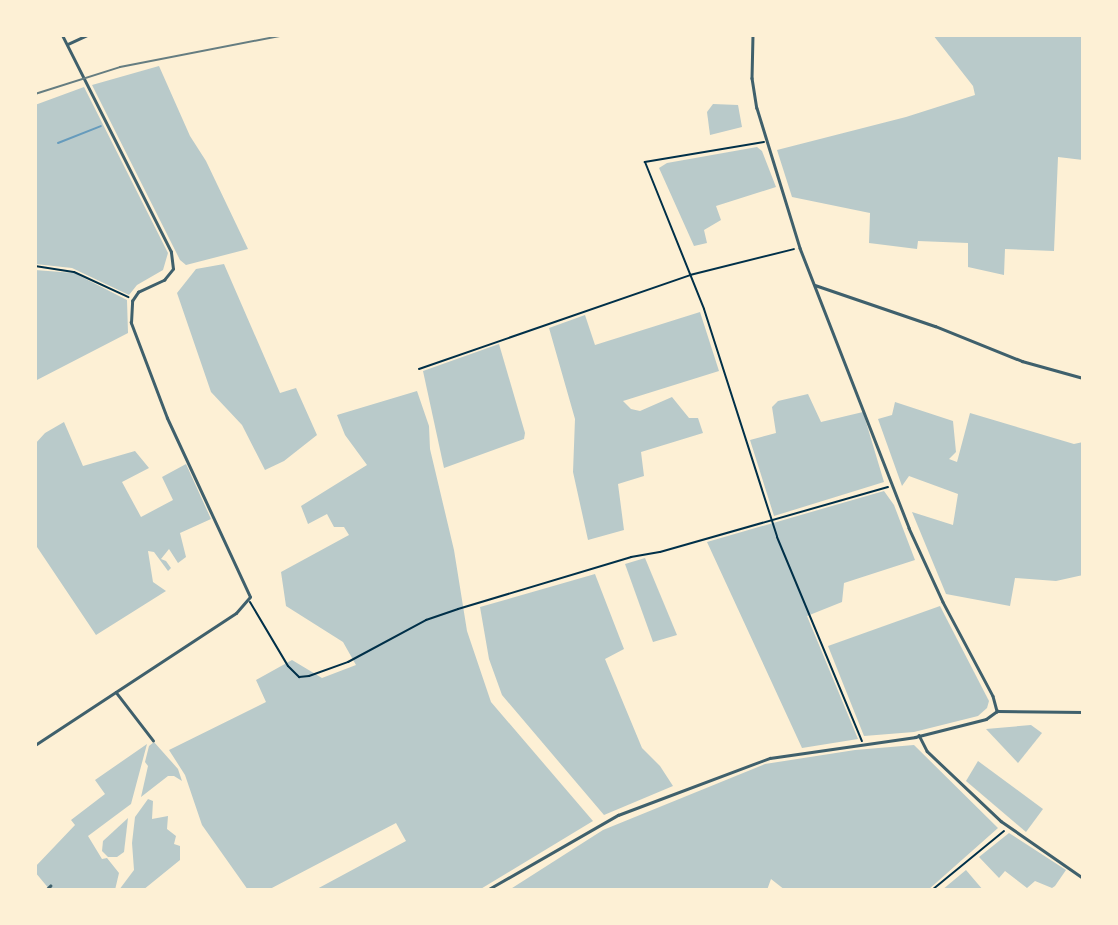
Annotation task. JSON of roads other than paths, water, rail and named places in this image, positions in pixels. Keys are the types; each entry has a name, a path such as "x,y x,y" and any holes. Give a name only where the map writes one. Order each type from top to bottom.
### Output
{"street":[{"path":"35,745 249,601 246,584 167,418 131,323 129,310 132,299 138,292 164,280 175,264 62,35"},
{"path":"67,45 87,35"},
{"path":"753,35 752,78 767,141 800,248 926,566 993,696 997,711"},
{"path":"815,285 935,326 1022,361 1083,378"},
{"path":"117,692 153,740"},
{"path":"487,890 602,822 734,769 770,758 919,736 986,719 997,711 1083,712"},
{"path":"919,736 926,751 1008,826 1083,878"},
{"path":"46,890 50,887"}],"waterway":[{"path":"58,143 101,126"}],"railway":[{"path":"35,94 120,67 285,35"}]}
